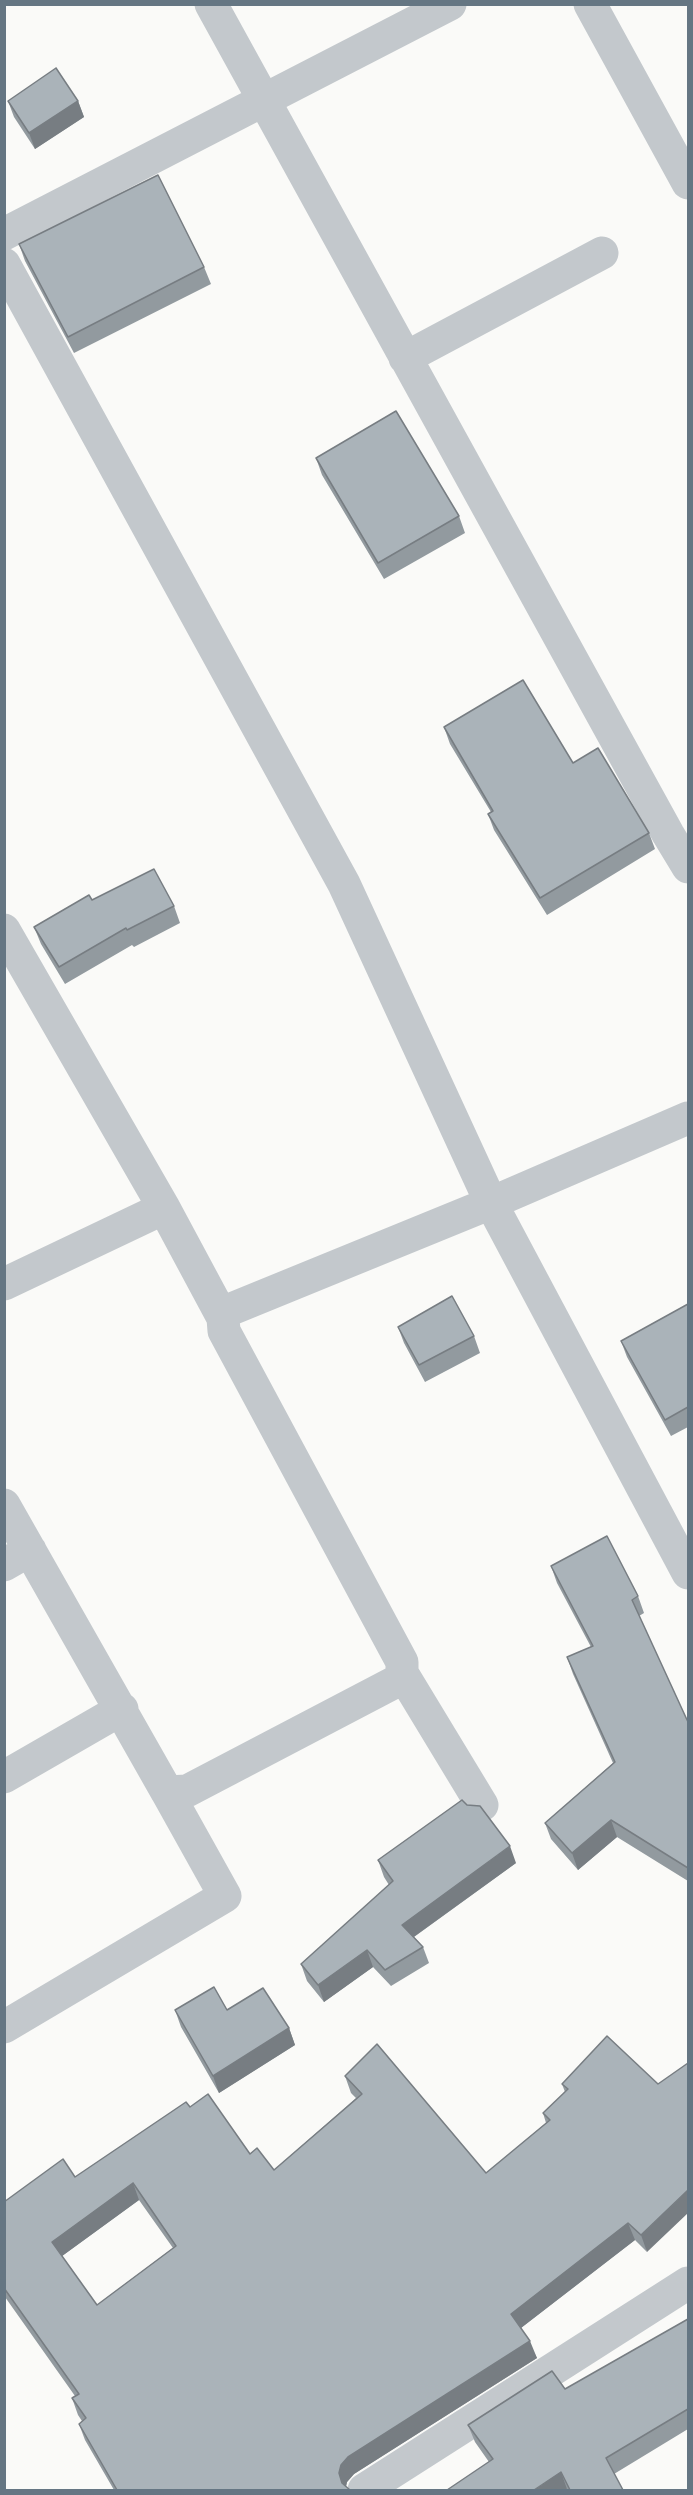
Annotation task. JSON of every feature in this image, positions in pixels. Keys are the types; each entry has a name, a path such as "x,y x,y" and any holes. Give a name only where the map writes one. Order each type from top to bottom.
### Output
{"street":[{"path":"211,4 688,867"},
{"path":"4,234 450,4"},
{"path":"591,4 688,183"},
{"path":"405,358 602,253"},
{"path":"4,264 344,884 491,1203 688,1573"},
{"path":"4,930 164,1208 223,1318 224,1331 402,1662 402,1673 397,1682 187,1791 167,1792"},
{"path":"223,1318 229,1310 491,1203 688,1118"},
{"path":"4,1284 164,1208"},
{"path":"4,1505 17,1557 122,1709 225,1896 4,2027"},
{"path":"402,1673 482,1805"},
{"path":"4,1777 122,1709"},
{"path":"364,2490 688,2283"}],"building":[{"path":"56,68 78,101 29,133 8,101"},
{"path":"158,175 204,267 68,337 19,244"},
{"path":"396,411 459,516 378,563 316,458"},
{"path":"523,680 573,763 598,748 649,833 540,898 488,814 493,811 444,727"},
{"path":"154,869 174,906 127,930 126,928 59,967 34,927 89,895 92,900"},
{"path":"452,1296 474,1336 419,1365 398,1327"},
{"path":"688,1304 688,1407 665,1420 621,1341"},
{"path":"607,1536 638,1596 632,1600 688,1722 688,1868 611,1820 572,1853 545,1823 615,1762 567,1657 593,1646 551,1566"},
{"path":"462,1800 467,1805 480,1806 510,1846 402,1925 423,1947 385,1970 367,1950 318,1985 301,1964 393,1881 378,1860"},
{"path":"214,1987 227,2010 263,1988 289,2028 213,2076 175,2010"},
{"path":"607,2036 658,2084 688,2063 688,2190 641,2235 628,2223 511,2314 530,2341 348,2457 341,2465 339,2473 342,2483 350,2490 117,2490 79,2424 86,2418 72,2398 79,2394 4,2288 4,2202 63,2159 75,2177 186,2102 190,2107 208,2094 250,2154 257,2148 274,2170 362,2094 345,2076 377,2044 486,2173 550,2120 543,2113 568,2089 562,2084","holes":["133,2183 176,2246 97,2305 52,2242"]},
{"path":"688,2319 688,2409 606,2458 623,2490 570,2490 561,2472 534,2490 447,2490 493,2459 468,2425 552,2371 565,2389"}]}
